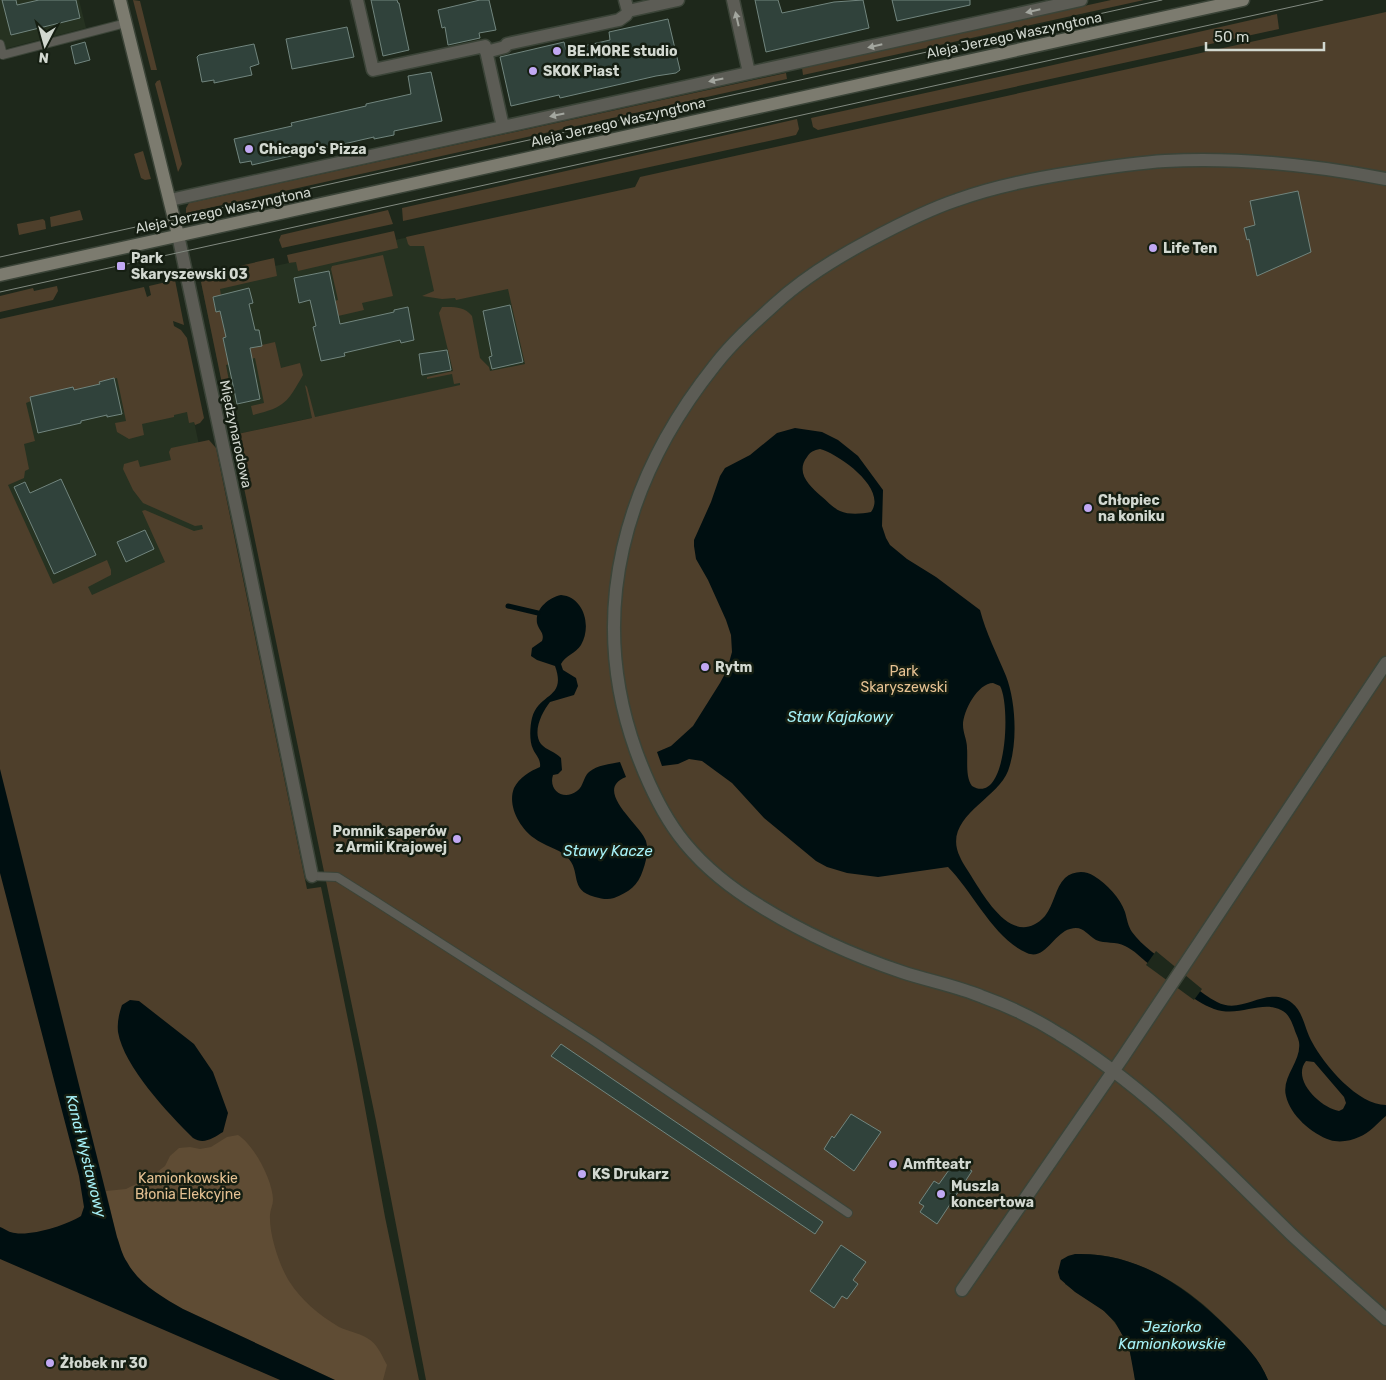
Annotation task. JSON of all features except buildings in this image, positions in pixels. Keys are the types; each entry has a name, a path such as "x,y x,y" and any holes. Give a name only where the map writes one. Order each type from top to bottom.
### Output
{"main road":[{"name":"Międzynarodowa","path":"120,0 178,236"},
{"name":"Aleja Jerzego Waszyngtona","path":"0,275 1243,0"}],"street":[{"path":"356,0 373,70 485,46 503,127"},
{"path":"486,52 505,47 507,44 618,20 626,15 627,6 678,0"},
{"path":"733,0 749,73"},
{"name":"Aleja Jerzego Waszyngtona","path":"170,200 1081,0"},
{"path":"1386,178 1242,160 1167,161 1128,164 1038,179 958,199 904,222 837,258 787,292 734,343 693,394 665,439 644,482 631,516 617,571 614,606 615,664 624,713 648,781 661,810 691,852 744,896 774,915 805,931 840,948 902,972 986,998 1055,1031 1114,1071 1198,1141 1297,1239 1386,1319"},
{"name":"Międzynarodowa","path":"178,236 242,534 312,876"},
{"path":"962,1290 1114,1071 1386,663"}],"lane":[{"path":"0,44 3,55 126,24"},
{"path":"312,876 337,878 372,899 592,1040 848,1213"}],"shaded area":[{"path":"0,0 79,0 86,28 0,50"},
{"path":"432,232 517,283 536,369 233,435 201,282"},
{"path":"177,340 221,550 59,629 0,497 0,408"}],"green space":[{"path":"133,0 140,1 157,70 151,70"},
{"path":"1111,0 1144,0 803,75 802,68"},
{"name":"Park Skaryszewski","path":"1386,12 1386,1380 1268,1380 1256,1359 1240,1340 1208,1309 1182,1288 1135,1264 1102,1255 1085,1254 1068,1256 1065,1284 1103,1310 1118,1327 1128,1347 1135,1380 426,1380 376,1121 233,435 312,418 305,385 315,417 460,385 460,383 454,384 452,374 427,379 427,377 453,371 439,313 442,307 462,309 472,316 480,358 489,367 490,371 525,364 508,289 456,300 455,298 442,299 422,296 434,291 424,246 410,246 406,237 635,187 640,177"},
{"path":"1277,14 1279,29 818,130 813,127 811,118"},
{"path":"786,73 787,79 186,213 189,203"},
{"path":"160,80 182,164 178,172 155,84"},
{"path":"797,119 799,129 796,135 403,221 402,208"},
{"path":"143,151 151,179 145,180 141,178 134,154"},
{"path":"80,210 83,220 51,227 50,217"},
{"path":"388,210 393,224 282,248 279,240 281,235"},
{"path":"43,219 46,229 19,235 17,224"},
{"path":"394,231 398,248 298,271 296,262 289,263 287,255"},
{"path":"383,255 393,296 362,303 364,310 338,316 335,301 338,300 331,269 332,266"},
{"path":"274,258 277,276 220,289 221,295 213,297 216,312 220,311 226,337 223,338 226,353 275,342 281,368 300,363 303,375 289,398 279,406 253,415 251,406 264,403 255,358 226,365 233,402 226,403 201,282 209,273"},
{"name":"Kamionkowskie Błonia Elekcyjne","path":"175,280 184,325 173,321 174,326 181,330 187,338 204,418 200,423 195,425 194,422 189,423 187,412 142,424 144,435 129,439 117,432 115,423 126,421 117,378 74,390 73,388 30,397 31,401 26,403 35,441 24,444 29,469 25,471 24,478 8,485 53,584 107,560 111,575 88,587 92,595 165,562 142,511 145,510 194,531 203,529 202,525 195,526 143,503 133,490 123,469 124,464 138,460 140,467 171,460 169,452 171,448 209,440 216,448 307,889 321,887 357,1064 385,1217 419,1380 0,1380 0,319 144,287 147,297 151,295 149,286"},
{"path":"57,286 58,291 53,300 0,312 0,296 33,288 34,291"},
{"path":"238,1135 250,1147 262,1164 270,1183 273,1200 270,1215 271,1231 278,1258 289,1281 305,1301 324,1317 339,1327 364,1336 374,1343 387,1365 383,1380 335,1380 183,1309 159,1295 144,1283 126,1262 116,1236 106,1191 126,1189 157,1172 165,1166 170,1156 179,1148 190,1147 200,1149 211,1147 227,1137"}],"water":[{"name":"Staw Kajakowy","path":"795,428 822,432 838,440 858,456 883,490 882,526 890,545 980,610 988,635 1006,676 1012,698 1014,710 1013,748 1008,771 1002,781 964,820 958,831 956,843 960,857 994,909 1013,925 1023,927 1034,925 1048,912 1065,878 1079,872 1094,876 1108,887 1123,907 1131,930 1136,937 1193,986 1217,1002 1236,1005 1273,997 1283,998 1296,1006 1317,1051 1333,1072 1353,1091 1364,1098 1386,1105 1386,1116 1370,1130 1352,1140 1334,1141 1316,1133 1297,1117 1288,1103 1285,1089 1286,1082 1298,1056 1299,1042 1290,1020 1286,1013 1281,1010 1273,1007 1232,1012 1214,1009 1172,983 1122,944 1096,940 1078,928 1064,932 1039,953 1027,953 1004,937 948,867 878,877 847,873 827,867 816,861 764,818 732,783 702,761 689,759 678,764 662,766 657,752 671,746 693,726 727,670 732,652 731,635 726,620 708,580 696,559 694,540 725,468 750,455 777,433","holes":["820,449 849,465 867,483 873,493 874,503 871,512 855,514 840,511 830,504 805,479 803,474 804,463 808,455","993,683 1000,686 1005,713 1005,732 999,769 993,782 984,789 972,786 970,782 967,745 963,725 972,699 987,684","1306,1061 1314,1062 1344,1097 1346,1103 1343,1109 1339,1111 1332,1109 1317,1099 1305,1084 1302,1068"]},
{"name":"Stawy Kacze","path":"561,595 575,601 584,614 586,621 586,629 581,645 561,664 563,670 576,678 578,686 574,695 550,702 541,717 537,734 541,744 561,758 562,770 558,774 553,775 552,781 555,790 562,795 572,794 577,791 587,774 592,770 604,765 620,762 626,777 617,783 614,790 616,799 642,834 646,841 647,852 641,876 636,884 612,899 595,897 581,890 571,862 563,854 529,834 516,816 512,802 514,788 519,781 540,767 531,742 531,721 535,710 555,690 558,677 555,666 531,656 532,648 542,641 543,638 537,623 538,613 547,601"},
{"name":"Kanał Wystawowy","path":"0,769 117,1237 125,1259 144,1283 159,1295 183,1309 335,1380 280,1380 0,1259 0,1227 9,1232 22,1234 40,1231 81,1216 84,1207 79,1176 0,873"},
{"path":"130,1000 139,1001 194,1044 213,1072 228,1113 223,1132 205,1141 193,1138 148,1089 129,1060 118,1032 118,1018 122,1005"},
{"name":"Jeziorko Kamionkowskie","path":"1075,1254 1098,1255 1120,1259 1160,1275 1178,1286 1196,1299 1240,1340 1256,1359 1268,1380 1135,1380 1129,1347 1115,1322 1104,1311 1075,1292 1060,1279 1058,1272 1061,1260"}],"pier":[{"path":"1156,951 1202,989 1194,1000 1146,965"}],"waterway":[{"path":"508,606 538,613"}],"tram line":[{"path":"0,257 1162,0"},
{"path":"0,292 1323,0"}],"place":[{"name":"BE.MORE studio","path":"557,51"},
{"name":"SKOK Piast","path":"533,71"},
{"name":"Chicago's Pizza","path":"249,149"},
{"name":"Life Ten","path":"1153,248"},
{"name":"Park Skaryszewski 03","path":"121,266"},
{"name":"Chłopiec na koniku","path":"1088,508"},
{"name":"Rytm","path":"705,667"},
{"name":"Pomnik saperów z Armii Krajowej","path":"457,839"},
{"name":"Amfiteatr","path":"893,1164"},
{"name":"KS Drukarz","path":"582,1174"},
{"name":"Muszla koncertowa","path":"941,1194"},
{"name":"Żłobek nr 30","path":"50,1363"}]}
